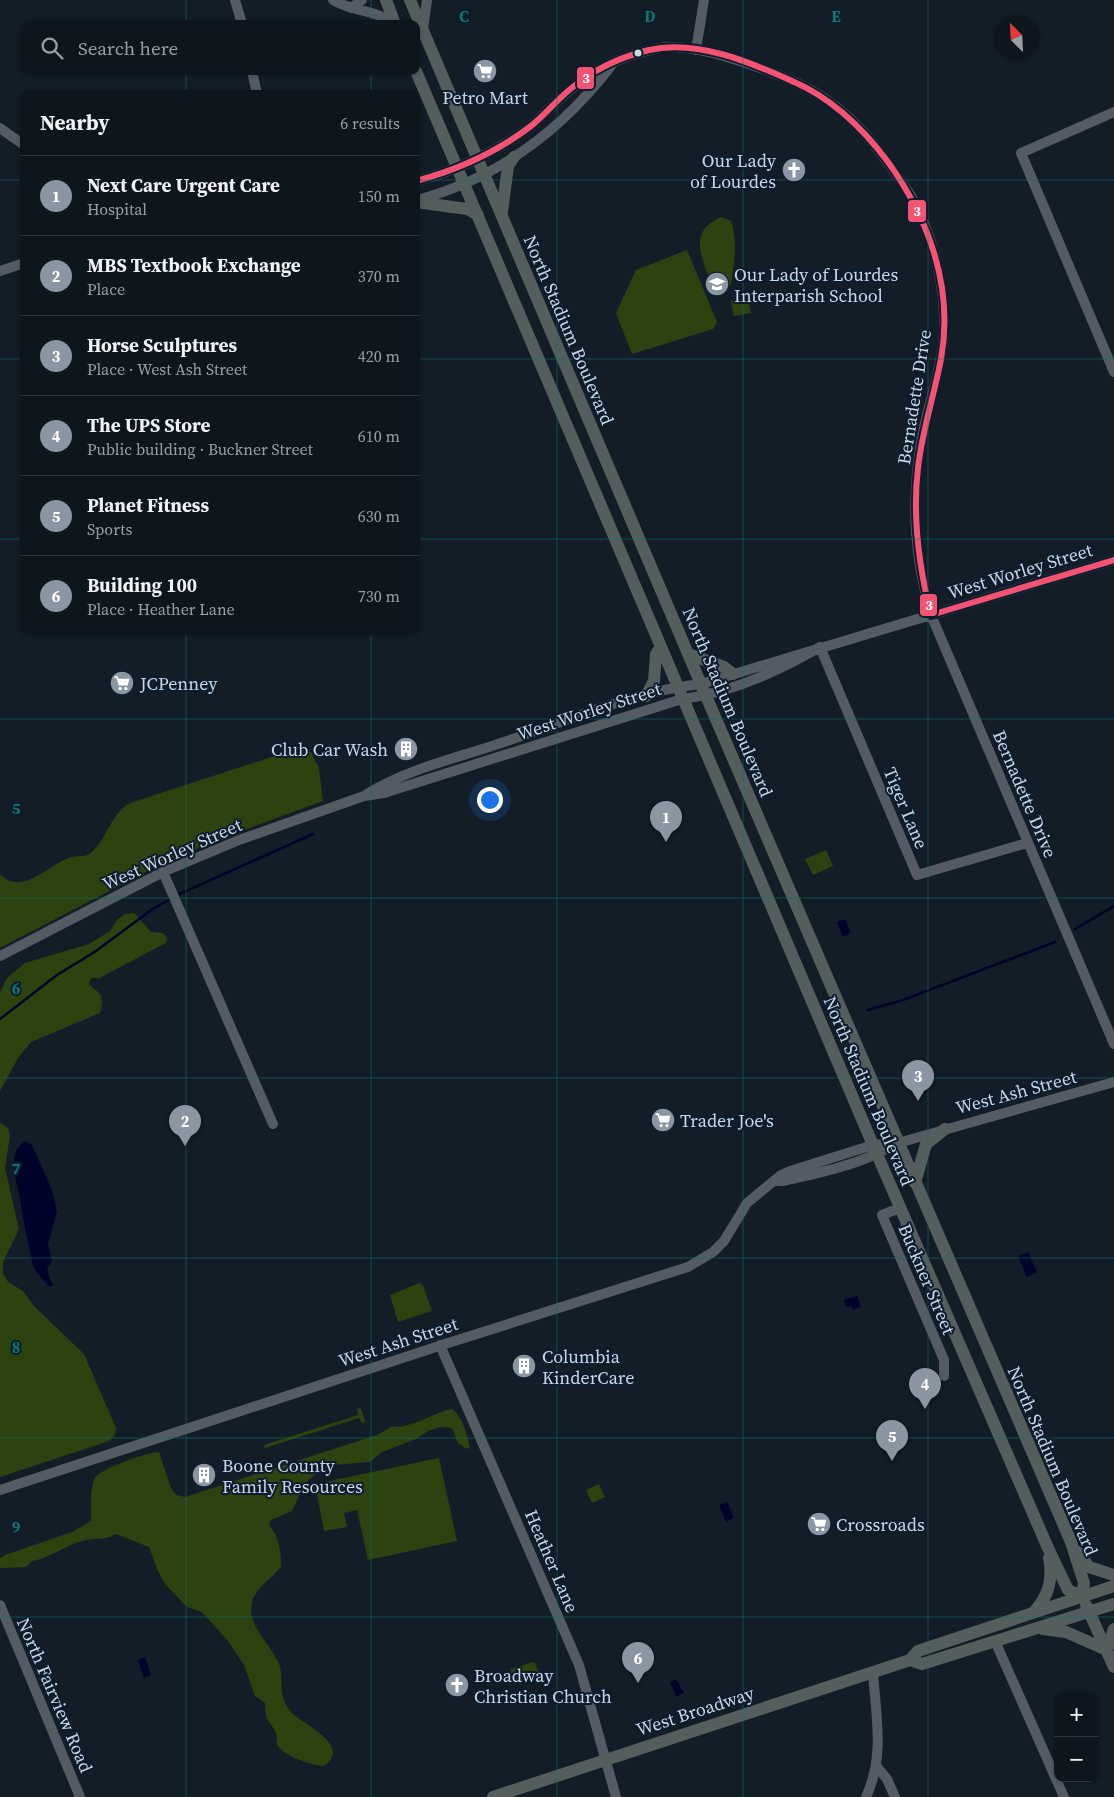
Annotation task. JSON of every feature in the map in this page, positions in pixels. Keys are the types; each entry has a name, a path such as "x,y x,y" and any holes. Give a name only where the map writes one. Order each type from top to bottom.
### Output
{"main road":[{"path":"386,0 393,20"},
{"name":"North Stadium Boulevard","path":"410,0 419,20"},
{"name":"North Stadium Boulevard","path":"418,75 875,1150 1048,1548 1068,1590 1082,1596 1084,1583 1071,1542 703,690 420,22"},
{"path":"502,214 508,166 514,157"},
{"path":"420,202 467,209 478,215"},
{"path":"646,696 654,680 656,654 661,647"},
{"path":"688,654 724,667 733,674"},
{"path":"916,1183 926,1144 945,1129"},
{"path":"1071,1542 1089,1568 1114,1575"},
{"path":"1035,1611 1045,1600 1049,1589 1051,1565 1048,1548"},
{"name":"West Broadway","path":"493,1797 873,1673 910,1660 918,1650 1114,1586"},
{"path":"1082,1596 1114,1666"},
{"name":"West Broadway","path":"910,1660 922,1664 1114,1604"},
{"path":"1036,1628 1066,1632 1107,1650"},
{"path":"1107,1650 1114,1628"}],"street":[{"path":"235,0 241,20"},
{"path":"333,0 351,8 385,17 389,20"},
{"path":"351,8 362,0"},
{"path":"423,29 427,0"},
{"path":"696,50 704,0"},
{"name":"Bernadette Drive","path":"420,180 478,158 529,127 578,83 613,64 663,48 696,50 768,69 810,89 832,103 874,143 911,196 926,227 934,253 942,299 943,344 920,447 914,512 916,546 922,583 931,615 1114,1044"},
{"path":"420,200 485,175 539,141 588,94 613,64"},
{"path":"253,75 256,90"},
{"path":"1114,112 1021,153 1114,372"},
{"path":"0,128 20,142"},
{"path":"0,271 20,264"},
{"name":"West Worley Street","path":"0,956 163,872 239,840 364,796 409,773 577,716 677,686 703,690 733,674 1114,560"},
{"name":"West Worley Street","path":"364,796 384,793 703,690 785,668 820,647"},
{"name":"Tiger Lane","path":"820,647 917,875 1027,843"},
{"path":"163,872 273,1124"},
{"name":"West Ash Street","path":"0,1490 440,1345 688,1267 701,1261 724,1241 747,1203 781,1175 790,1171 875,1150 1114,1082"},
{"name":"Buckner Street","path":"900,1208 882,1215 944,1360 944,1376"},
{"name":"Heather Lane","path":"440,1345 579,1665 604,1760 616,1797"},
{"name":"North Fairview Road","path":"0,1605 80,1797"},
{"path":"995,1641 1064,1797"},
{"path":"866,1797 877,1767 879,1750 873,1673"},
{"path":"877,1767 887,1779 895,1797"}],"green space":[{"path":"721,217 731,221 735,245 734,261 731,285 714,289 702,259 700,244 703,232 707,226"},
{"path":"687,250 717,322 713,329 632,354 616,313 636,270"},
{"path":"748,298 751,313 734,316 731,301"},
{"path":"299,748 311,752 319,768 323,801 222,838 159,865 0,948 0,874 9,880 18,882 27,880 64,860 90,853 98,845 118,813 130,803"},
{"path":"826,850 833,866 813,875 805,859"},
{"path":"134,913 151,932 163,933 167,938 166,943 99,978 91,978 89,984 102,998 100,1013 31,1042 18,1058 0,1091 0,992 7,978 25,963 89,944 110,931 117,920 125,914"},
{"path":"0,1123 8,1128 10,1135 5,1168 19,1229 3,1262 3,1273 8,1282 23,1291 34,1306 84,1354 116,1428 115,1435 109,1441 0,1477"},
{"path":"419,1283 423,1285 432,1311 398,1322 390,1295"},
{"path":"357,1408 361,1409 364,1423 359,1418 265,1448 264,1445 358,1415"},
{"path":"452,1409 459,1416 464,1426 470,1447 467,1449 458,1443 452,1428 441,1427 382,1452 370,1462 333,1465 317,1473 305,1483 292,1511 271,1520 269,1524 279,1544 281,1567 260,1587 252,1602 251,1611 260,1635 279,1664 282,1693 286,1705 291,1712 323,1736 333,1751 331,1758 324,1766 292,1757 281,1750 278,1746 276,1733 266,1717 265,1703 255,1696 244,1665 228,1641 202,1612 187,1607 165,1584 149,1547 116,1534 79,1542 46,1557 32,1561 26,1567 0,1568 0,1558 5,1555 72,1532 91,1521 91,1493 95,1478 105,1470 135,1458 159,1452 171,1488 176,1495 185,1497 377,1435 393,1426 406,1426"},
{"path":"439,1458 457,1541 368,1560 357,1510 344,1513 347,1527 324,1531 315,1484"},
{"path":"599,1484 605,1497 592,1503 586,1490"},
{"path":"534,1662 540,1674 514,1683 510,1669"}],"water":[{"path":"845,919 851,933 843,937 837,922"},
{"path":"25,1141 32,1145 52,1190 57,1212 48,1244 52,1261 47,1269 53,1286 49,1286 34,1268 14,1171 15,1154"},
{"path":"1028,1252 1037,1272 1027,1277 1018,1256"},
{"path":"857,1296 861,1307 853,1310 852,1306 846,1307 844,1300"},
{"path":"727,1502 734,1518 726,1522 719,1505"},
{"path":"145,1657 151,1675 144,1678 138,1660"},
{"path":"676,1679 684,1693 676,1697 670,1682"}],"waterway":[{"path":"175,896 313,834"},
{"path":"0,1019 57,975 96,951 154,908 171,899"},
{"path":"1075,929 1114,906"},
{"path":"868,1010 903,1000 1055,942"}],"transit line":[{"name":"3","path":"420,180 461,166 490,152 531,126 568,91 586,77 617,61 649,50 667,47 704,50 722,54 759,67 807,88 833,105 857,125 888,162 903,184 926,231 935,255 941,280 944,306 941,359 922,441 916,487 916,524 920,561 931,615 1114,560"}],"place":[{"name":"Petro Mart","path":"485,71"},
{"name":"Our Lady of Lourdes","path":"794,170"},
{"name":"Our Lady of Lourdes Interparish School","path":"717,284"},
{"name":"JCPenney","path":"122,683"},
{"name":"Club Car Wash","path":"406,749"},
{"name":"Next Care Urgent Care","path":"666,842"},
{"name":"Horse Sculptures","path":"918,1101"},
{"name":"Trader Joe's","path":"663,1120"},
{"name":"MBS Textbook Exchange","path":"185,1146"},
{"name":"Columbia KinderCare","path":"524,1366"},
{"name":"The UPS Store","path":"925,1409"},
{"name":"Planet Fitness","path":"892,1461"},
{"name":"Boone County Family Resources","path":"204,1475"},
{"name":"Crossroads","path":"819,1524"},
{"name":"Building 100","path":"638,1683"},
{"name":"Broadway Christian Church","path":"457,1685"}]}
